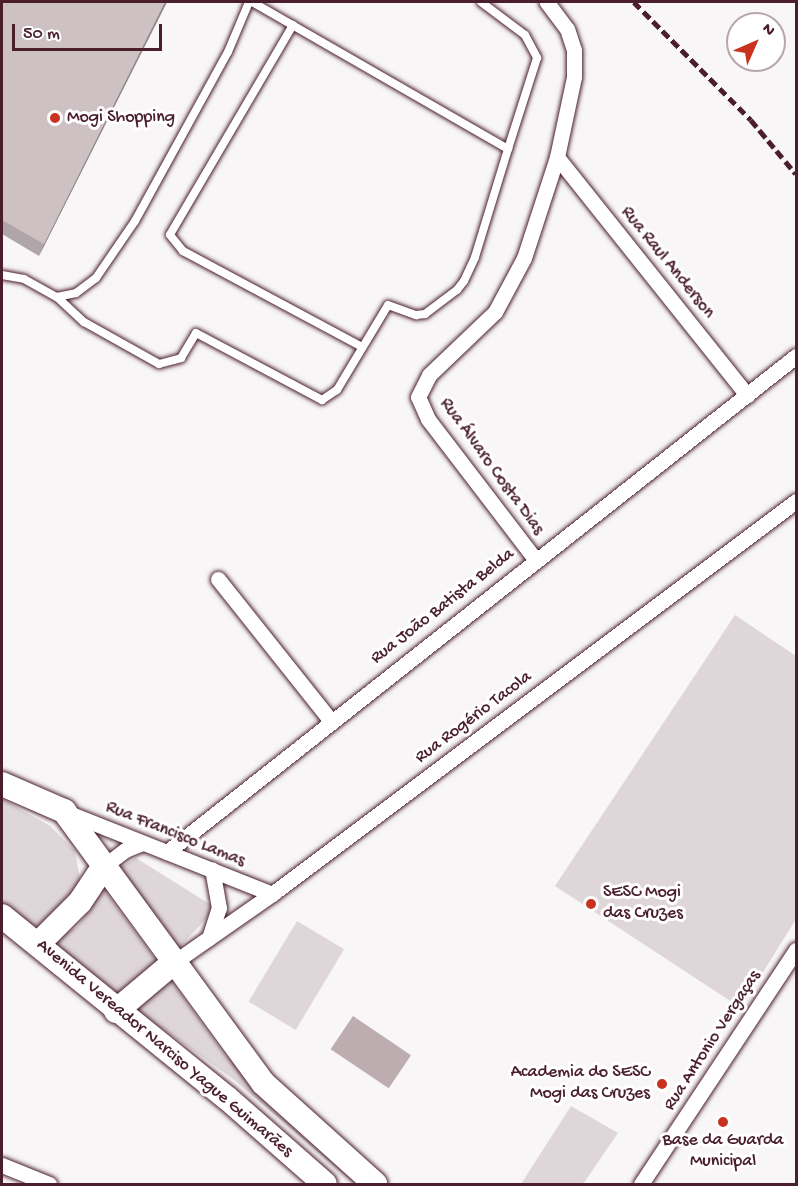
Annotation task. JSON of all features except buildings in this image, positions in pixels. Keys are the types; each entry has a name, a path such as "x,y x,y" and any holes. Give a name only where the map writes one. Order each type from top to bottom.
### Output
{"main road":[{"path":"2,784 64,811"},
{"name":"Avenida Vereador Narciso Yague Guimarães","path":"64,811 263,1083 375,1185"},
{"path":"38,944 80,902 104,866"},
{"name":"Avenida Vereador Narciso Yague Guimarães","path":"2,916 116,1011 227,1098 325,1185"},
{"path":"116,1011 173,963"}],"street":[{"path":"547,2 567,28 574,50 571,101 556,157"},
{"name":"Rua Raul Anderson","path":"556,157 747,395"},
{"name":"Rua Álvaro Costa Dias","path":"535,560 428,419 418,398 429,375 475,334 509,291 556,157"},
{"name":"Rua João Batista Belda","path":"167,852 330,720 796,356"},
{"name":"Rua Rogério Tacola","path":"173,963 272,894 796,501"},
{"path":"218,579 330,720"},
{"name":"Rua Francisco Lamas","path":"64,811 272,894"},
{"path":"104,866 125,850 142,843"},
{"path":"209,938 219,908 212,870"},
{"name":"Rua Antonio Vergaças","path":"641,1185 796,950"},
{"path":"2,1165 49,1185"}],"lane":[{"path":"57,297 69,296 87,287 135,221 228,52 250,2 508,149"},
{"path":"2,275 24,279 57,297 84,322 159,364 181,358 196,333 322,400 337,390 388,305 416,315 425,314 457,290 475,257 537,58 525,35 481,2"},
{"path":"293,25 170,235 183,251 362,347"}],"shaded area":[{"path":"735,615 796,656 796,919 741,1008 555,886"},
{"path":"2,799 50,826 75,851 81,885 43,926 16,923 2,912"},
{"path":"136,858 216,908 176,951 114,871"},
{"path":"100,884 225,1055 368,1184 355,1184 233,1079 42,943 52,941 77,927 92,907"},
{"path":"297,921 344,949 296,1030 249,1002"},
{"path":"353,1016 411,1055 389,1088 331,1049"},
{"path":"571,1106 618,1133 583,1184 521,1184"}],"railway":[{"path":"634,2 751,120 796,174"}],"place":[{"name":"Mogi Shopping","path":"55,118"},
{"name":"SESC Mogi das Cruzes","path":"591,904"},
{"name":"Academia do SESC Mogi das Cruzes","path":"662,1084"},
{"name":"Base da Guarda Municipal","path":"723,1122"}]}
